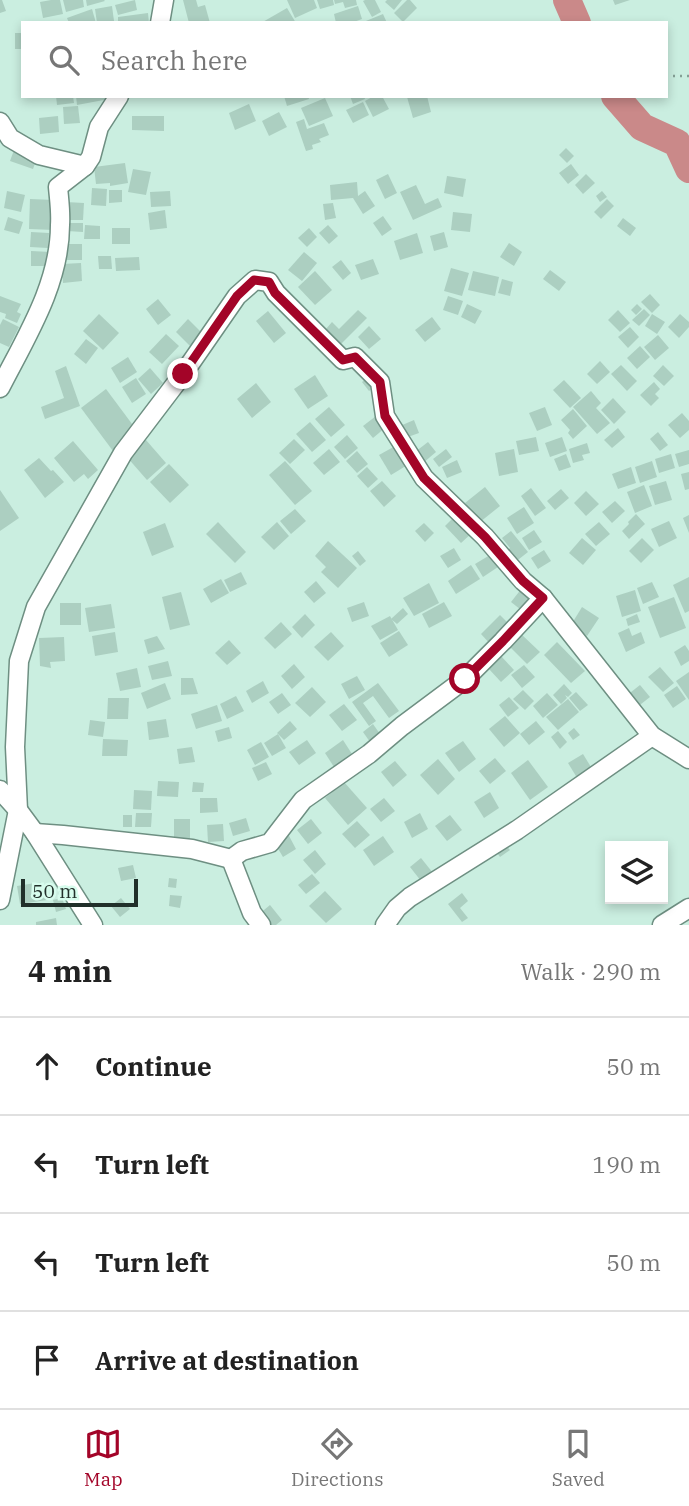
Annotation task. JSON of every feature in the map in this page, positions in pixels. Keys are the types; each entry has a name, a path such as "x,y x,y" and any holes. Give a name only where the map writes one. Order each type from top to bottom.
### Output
{"street":[{"path":"160,21 164,0"},
{"path":"0,388 45,301 61,226 58,187 91,158 99,127 118,98"},
{"path":"0,122 10,138 39,155 85,166"},
{"path":"0,900 18,810 15,747 19,661 36,607 123,453 183,374 237,296 254,280 269,282 275,293 343,360 355,357 380,382 385,416 424,478 485,537 523,581 543,598 652,736 689,759"},
{"path":"231,859 242,851 270,843 303,800 369,754 465,679 543,598"},
{"path":"388,924 397,908 410,897 517,830 652,736"},
{"path":"0,790 35,834 93,925"},
{"path":"35,834 192,849 231,859"},
{"path":"231,859 252,913 261,925"},
{"path":"662,925 689,908"}],"path":[{"path":"668,76 689,76"}],"building":[{"path":"0,0 6,11 0,13"},
{"path":"60,0 63,14 43,18 40,2"},
{"path":"63,0 83,0 84,7 66,12"},
{"path":"86,0 104,0 105,1 87,6"},
{"path":"135,0 137,10 118,15 115,5"},
{"path":"183,0 196,0 198,7 205,5 209,21 188,21"},
{"path":"287,0 314,0 317,8 295,18"},
{"path":"317,0 333,0 334,5 320,9"},
{"path":"334,0 356,0 357,5 345,8 343,2 335,4"},
{"path":"375,0 381,12 372,17 363,1"},
{"path":"402,0 394,10 385,2"},
{"path":"407,0 417,8 404,21 394,13"},
{"path":"613,0 630,0 615,5"},
{"path":"112,6 114,21 97,21 95,9"},
{"path":"358,6 362,19 336,21 334,14"},
{"path":"287,8 295,21 264,21"},
{"path":"92,9 95,21 68,21 67,18"},
{"path":"148,13 149,21 118,21 118,17"},
{"path":"383,14 386,21 366,21"},
{"path":"15,33 21,33 21,49 15,49"},
{"path":"56,98 73,98 74,103 57,105"},
{"path":"76,98 109,98 109,99 77,105"},
{"path":"285,98 309,98 309,99 287,106"},
{"path":"325,98 333,116 309,126 301,108"},
{"path":"351,98 365,98 365,99 353,104"},
{"path":"383,98 389,109 373,117 365,101"},
{"path":"407,98 428,98 431,112 413,118"},
{"path":"363,102 369,115 353,123 346,110"},
{"path":"249,104 256,121 235,130 229,113"},
{"path":"78,106 80,123 64,124 63,107"},
{"path":"279,112 287,127 269,136 262,121"},
{"path":"58,116 59,132 40,134 39,118"},
{"path":"132,116 164,116 164,131 132,130"},
{"path":"304,119 307,129 324,123 329,135 319,139 321,142 306,151 296,122"},
{"path":"566,148 574,156 567,163 559,155"},
{"path":"14,150 37,158 33,169 10,161"},
{"path":"125,163 128,183 110,186 110,183 96,184 94,167"},
{"path":"571,164 579,175 568,184 559,173"},
{"path":"133,169 151,172 146,195 128,192"},
{"path":"388,174 397,193 385,199 376,180"},
{"path":"586,174 595,183 583,194 575,185"},
{"path":"447,176 466,179 463,197 444,193"},
{"path":"357,182 358,196 365,191 375,206 363,214 353,198 331,200 330,185"},
{"path":"416,185 425,204 438,198 442,207 413,220 400,192"},
{"path":"92,188 107,189 106,206 91,205"},
{"path":"109,190 122,190 122,202 109,203"},
{"path":"7,191 25,195 21,212 4,208"},
{"path":"170,191 171,206 151,207 150,192"},
{"path":"602,191 607,197 600,202 596,196"},
{"path":"30,199 54,200 54,230 29,229"},
{"path":"607,199 614,206 601,219 594,212"},
{"path":"66,202 84,203 83,220 65,220"},
{"path":"333,203 336,218 325,220 323,204"},
{"path":"165,210 167,228 150,230 148,213"},
{"path":"453,212 472,214 470,232 451,230"},
{"path":"383,216 392,229 382,236 373,223"},
{"path":"8,217 23,222 19,234 4,230"},
{"path":"623,218 636,228 630,236 617,226"},
{"path":"67,223 83,223 83,232 67,231"},
{"path":"85,225 100,226 100,239 84,239"},
{"path":"328,225 338,236 329,244 319,233"},
{"path":"112,228 130,228 130,244 112,244"},
{"path":"309,228 317,237 307,247 298,238"},
{"path":"31,232 49,233 48,248 30,247"},
{"path":"444,232 448,247 434,251 430,236"},
{"path":"417,233 423,253 400,260 394,241"},
{"path":"509,243 522,252 514,266 500,257"},
{"path":"62,244 82,244 82,260 62,260"},
{"path":"31,251 51,252 50,266 31,266"},
{"path":"304,252 317,263 302,281 288,270"},
{"path":"98,256 111,256 112,269 99,269"},
{"path":"139,257 140,270 116,271 115,258"},
{"path":"373,259 379,274 361,280 355,265"},
{"path":"341,260 351,273 343,280 332,267"},
{"path":"81,263 82,281 63,283 62,264"},
{"path":"451,268 469,273 462,296 444,291"},
{"path":"550,270 566,282 559,291 543,279"},
{"path":"315,271 332,290 315,305 298,287"},
{"path":"473,271 499,277 495,296 468,290"},
{"path":"502,279 513,282 510,296 498,293"},
{"path":"650,294 660,305 652,313 641,302"},
{"path":"0,296 21,304 17,312 21,314 17,323 5,318 6,314 0,312"},
{"path":"448,296 463,301 458,315 443,310"},
{"path":"158,299 171,315 158,325 146,309"},
{"path":"467,304 482,311 475,324 461,317"},
{"path":"637,304 642,309 636,315 631,310"},
{"path":"644,309 650,315 639,326 632,320"},
{"path":"358,310 367,318 341,344 326,329 332,322 339,329"},
{"path":"618,310 630,323 620,332 608,320"},
{"path":"268,311 286,333 274,343 256,321"},
{"path":"99,314 119,333 103,350 83,331"},
{"path":"652,314 665,322 657,334 645,326"},
{"path":"680,314 689,322 689,327 679,338 668,327"},
{"path":"432,317 441,329 425,342 415,330"},
{"path":"3,319 19,327 9,347 0,343 0,325"},
{"path":"188,319 205,336 193,349 176,332"},
{"path":"369,326 381,339 369,349 358,337"},
{"path":"630,327 639,337 628,348 618,337"},
{"path":"166,334 179,346 162,364 149,352"},
{"path":"658,335 669,348 655,360 644,347"},
{"path":"86,339 98,348 86,364 74,354"},
{"path":"640,346 650,357 637,369 627,358"},
{"path":"128,357 137,372 120,383 111,368"},
{"path":"600,361 610,372 597,384 587,374"},
{"path":"621,365 637,381 627,391 611,374"},
{"path":"663,365 674,376 664,386 653,376"},
{"path":"66,366 80,406 45,419 41,407 64,398 55,371"},
{"path":"150,368 163,383 151,394 138,379"},
{"path":"315,375 328,396 308,409 294,389"},
{"path":"370,376 377,385 369,391 362,382"},
{"path":"136,378 146,394 132,403 122,387"},
{"path":"564,380 581,398 570,408 553,390"},
{"path":"654,382 660,389 655,394 659,398 651,406 640,395"},
{"path":"256,383 271,402 252,418 237,399"},
{"path":"106,389 138,432 113,451 81,408"},
{"path":"591,391 601,403 596,408 610,423 597,434 573,407"},
{"path":"613,398 626,412 614,424 601,410"},
{"path":"329,407 345,425 331,437 315,419"},
{"path":"545,407 552,425 537,431 529,413"},
{"path":"573,409 587,426 573,439 568,433 570,430 561,420"},
{"path":"682,413 689,421 689,430 680,438 668,425"},
{"path":"376,416 386,427 373,438 363,426"},
{"path":"414,420 419,433 405,438 400,426"},
{"path":"310,422 326,440 312,452 296,434"},
{"path":"618,428 625,437 612,448 604,440"},
{"path":"658,432 668,445 660,451 650,439"},
{"path":"347,435 358,448 345,459 334,447"},
{"path":"536,437 539,451 519,455 516,441"},
{"path":"562,437 567,451 550,457 545,443"},
{"path":"294,439 305,450 290,464 279,453"},
{"path":"146,440 166,463 147,480 126,456"},
{"path":"73,441 98,470 88,479 84,474 74,482 54,458"},
{"path":"428,442 436,452 423,463 415,452"},
{"path":"587,443 590,453 582,455 584,460 573,463 569,449"},
{"path":"397,445 409,464 391,475 379,455"},
{"path":"329,449 340,462 324,475 313,463"},
{"path":"446,449 452,457 439,467 433,459"},
{"path":"514,449 518,472 499,476 495,453"},
{"path":"689,450 689,464 679,467 675,454"},
{"path":"357,451 368,464 357,473 346,461"},
{"path":"566,454 571,467 559,471 554,459"},
{"path":"671,454 675,468 659,473 655,459"},
{"path":"39,458 64,482 45,498 24,470"},
{"path":"457,460 462,472 447,478 442,467"},
{"path":"285,461 312,491 295,505 269,475"},
{"path":"652,461 657,477 640,483 635,467"},
{"path":"169,464 189,485 170,503 150,482"},
{"path":"367,467 378,479 368,488 357,476"},
{"path":"631,467 636,483 618,489 612,474"},
{"path":"689,472 689,489 685,490 681,474"},
{"path":"382,481 396,496 384,507 370,491"},
{"path":"666,481 672,500 655,505 649,486"},
{"path":"644,485 652,506 635,513 627,492"},
{"path":"485,487 500,506 480,522 465,503"},
{"path":"531,488 546,508 535,516 521,496"},
{"path":"561,489 569,498 555,510 547,501"},
{"path":"0,490 19,518 0,531"},
{"path":"586,491 599,504 586,516 574,503"},
{"path":"615,501 625,511 612,523 602,512"},
{"path":"524,507 534,523 517,534 507,518"},
{"path":"295,509 306,521 291,534 280,521"},
{"path":"636,514 645,524 629,539 622,531"},
{"path":"456,515 472,533 461,543 445,526"},
{"path":"689,515 689,533 683,518"},
{"path":"669,521 677,538 659,547 651,529"},
{"path":"218,522 246,552 235,563 206,534"},
{"path":"277,522 289,536 274,550 261,537"},
{"path":"599,522 610,534 596,546 585,534"},
{"path":"165,523 174,547 152,556 143,532"},
{"path":"424,523 434,533 425,542 415,531"},
{"path":"534,530 542,542 529,550 522,538"},
{"path":"511,531 528,552 514,563 505,553 510,548 502,538"},
{"path":"582,538 596,550 583,565 569,553"},
{"path":"642,538 654,550 641,563 629,551"},
{"path":"328,541 357,568 338,588 321,572 326,567 315,556"},
{"path":"454,548 461,560 448,568 440,556"},
{"path":"544,550 551,561 538,569 531,558"},
{"path":"358,551 366,561 360,566 352,556"},
{"path":"490,555 498,567 483,577 475,564"},
{"path":"471,565 480,579 456,594 448,581"},
{"path":"241,572 247,584 230,592 224,580"},
{"path":"689,577 689,611 685,613 673,585"},
{"path":"221,579 229,593 211,603 203,589"},
{"path":"316,581 326,593 314,603 304,592"},
{"path":"652,582 659,597 643,604 637,588"},
{"path":"429,583 439,603 414,616 403,598"},
{"path":"522,588 536,599 525,613 511,602"},
{"path":"635,590 641,611 622,617 616,596"},
{"path":"181,592 190,625 170,630 162,597"},
{"path":"674,597 686,628 660,638 648,607"},
{"path":"364,602 369,616 352,622 347,608"},
{"path":"444,602 452,616 429,628 422,614"},
{"path":"60,603 81,603 81,625 60,625"},
{"path":"111,604 115,628 89,632 85,608"},
{"path":"582,607 599,618 587,636 571,625"},
{"path":"403,608 408,614 397,624 391,619"},
{"path":"305,614 315,625 302,638 292,627"},
{"path":"637,614 640,622 628,626 626,619"},
{"path":"500,615 512,627 492,646 481,634"},
{"path":"390,616 398,630 380,640 371,626"},
{"path":"281,622 292,634 275,649 264,638"},
{"path":"629,628 632,636 641,632 645,643 626,652 618,633"},
{"path":"399,631 408,645 389,657 380,643"},
{"path":"115,632 118,652 95,656 92,636"},
{"path":"331,632 344,646 328,661 314,647"},
{"path":"520,633 540,652 527,664 508,645"},
{"path":"157,636 165,649 148,654 144,640"},
{"path":"64,637 65,661 50,662 51,668 40,666 39,638"},
{"path":"229,640 241,653 227,665 215,653"},
{"path":"557,642 585,671 571,683 544,655"},
{"path":"685,645 689,651 689,661 681,666 674,652"},
{"path":"501,656 514,670 501,682 488,668"},
{"path":"168,661 172,676 152,680 148,666"},
{"path":"294,664 305,677 292,689 281,676"},
{"path":"524,665 535,677 522,688 511,675"},
{"path":"660,667 674,683 663,692 648,677"},
{"path":"137,668 141,687 120,691 116,673"},
{"path":"689,672 689,700 676,681"},
{"path":"357,676 365,690 349,699 341,684"},
{"path":"181,678 193,678 198,694 181,695"},
{"path":"263,681 269,693 252,703 246,691"},
{"path":"165,683 171,699 147,709 141,693"},
{"path":"378,683 399,711 389,718 373,696 363,703 376,721 369,726 352,702"},
{"path":"564,684 572,693 568,697 565,695 567,698 561,704 553,695"},
{"path":"640,685 650,697 636,708 626,696"},
{"path":"677,686 686,699 673,708 664,695"},
{"path":"312,687 326,702 310,717 295,703"},
{"path":"523,690 534,701 525,710 513,699"},
{"path":"576,692 588,705 580,711 569,698"},
{"path":"282,693 291,705 278,714 269,702"},
{"path":"547,693 558,705 543,718 533,706"},
{"path":"236,696 244,711 227,719 220,704"},
{"path":"509,697 519,708 508,717 499,705"},
{"path":"108,698 129,698 128,719 107,719"},
{"path":"568,699 579,712 558,730 546,717"},
{"path":"344,704 357,720 342,731 329,715"},
{"path":"217,705 222,721 196,729 191,714"},
{"path":"505,716 520,733 504,747 489,729"},
{"path":"166,719 169,737 149,740 147,722"},
{"path":"90,720 105,722 103,737 88,735"},
{"path":"290,721 297,729 284,740 277,733"},
{"path":"536,721 545,732 529,745 520,734"},
{"path":"373,724 380,734 370,742 363,732"},
{"path":"229,727 232,738 218,742 215,731"},
{"path":"574,728 580,735 573,740 568,733"},
{"path":"558,731 567,742 560,749 551,737"},
{"path":"278,734 286,748 272,756 264,743"},
{"path":"103,739 128,740 127,756 102,756"},
{"path":"307,740 316,753 299,765 289,752"},
{"path":"343,740 352,754 334,767 325,753"},
{"path":"463,741 476,759 459,772 445,753"},
{"path":"261,742 269,757 255,765 247,750"},
{"path":"192,747 195,762 179,764 177,749"},
{"path":"583,754 594,772 579,781 568,763"},
{"path":"495,758 506,771 490,784 479,771"},
{"path":"438,759 455,779 438,795 420,775"},
{"path":"528,760 548,787 530,800 511,773"},
{"path":"395,761 407,775 393,787 381,772"},
{"path":"266,762 272,774 258,781 252,768"},
{"path":"158,781 179,782 178,797 157,796"},
{"path":"193,782 204,783 203,792 192,792"},
{"path":"344,782 367,808 348,825 325,798"},
{"path":"134,790 152,791 151,810 133,809"},
{"path":"490,792 499,808 484,818 474,802"},
{"path":"200,798 217,798 218,812 200,813"},
{"path":"384,798 395,811 381,822 370,809"},
{"path":"136,813 152,813 151,827 135,827"},
{"path":"420,813 428,829 412,838 404,822"},
{"path":"123,815 132,815 132,827 123,827"},
{"path":"450,815 462,830 447,841 435,826"},
{"path":"246,818 250,831 233,836 229,823"},
{"path":"174,819 190,819 190,841 174,841"},
{"path":"311,819 322,833 308,844 297,830"},
{"path":"357,821 370,835 355,848 342,834"},
{"path":"223,824 224,841 208,842 207,825"},
{"path":"288,834 296,849 283,857 274,842"},
{"path":"383,836 394,852 374,866 363,850"},
{"path":"504,843 510,850 500,857 495,850"},
{"path":"315,850 326,864 315,874 303,860"},
{"path":"421,858 433,873 421,881 410,867"},
{"path":"133,865 136,878 121,881 118,868"},
{"path":"312,874 320,883 306,894 298,885"},
{"path":"169,878 177,879 176,888 168,887"},
{"path":"41,882 47,900 20,904 17,886"},
{"path":"325,891 342,909 326,923 309,906"},
{"path":"462,893 468,901 460,908 468,918 462,922 448,904"},
{"path":"170,895 182,896 180,908 169,906"},
{"path":"62,898 66,909 56,912 53,900"},
{"path":"121,898 130,909 120,917 111,906"},
{"path":"270,905 282,920 276,925 266,925 258,915"},
{"path":"56,918 57,925 36,925 36,922"}],"waterway":[{"path":"567,0 576,21"},
{"path":"617,98 642,127 677,143 689,169"}],"route":[{"path":"183,374 237,296 254,280 269,282 275,293 343,360 355,357 380,382 385,416 424,478 485,537 523,581 543,598 465,679"}]}
